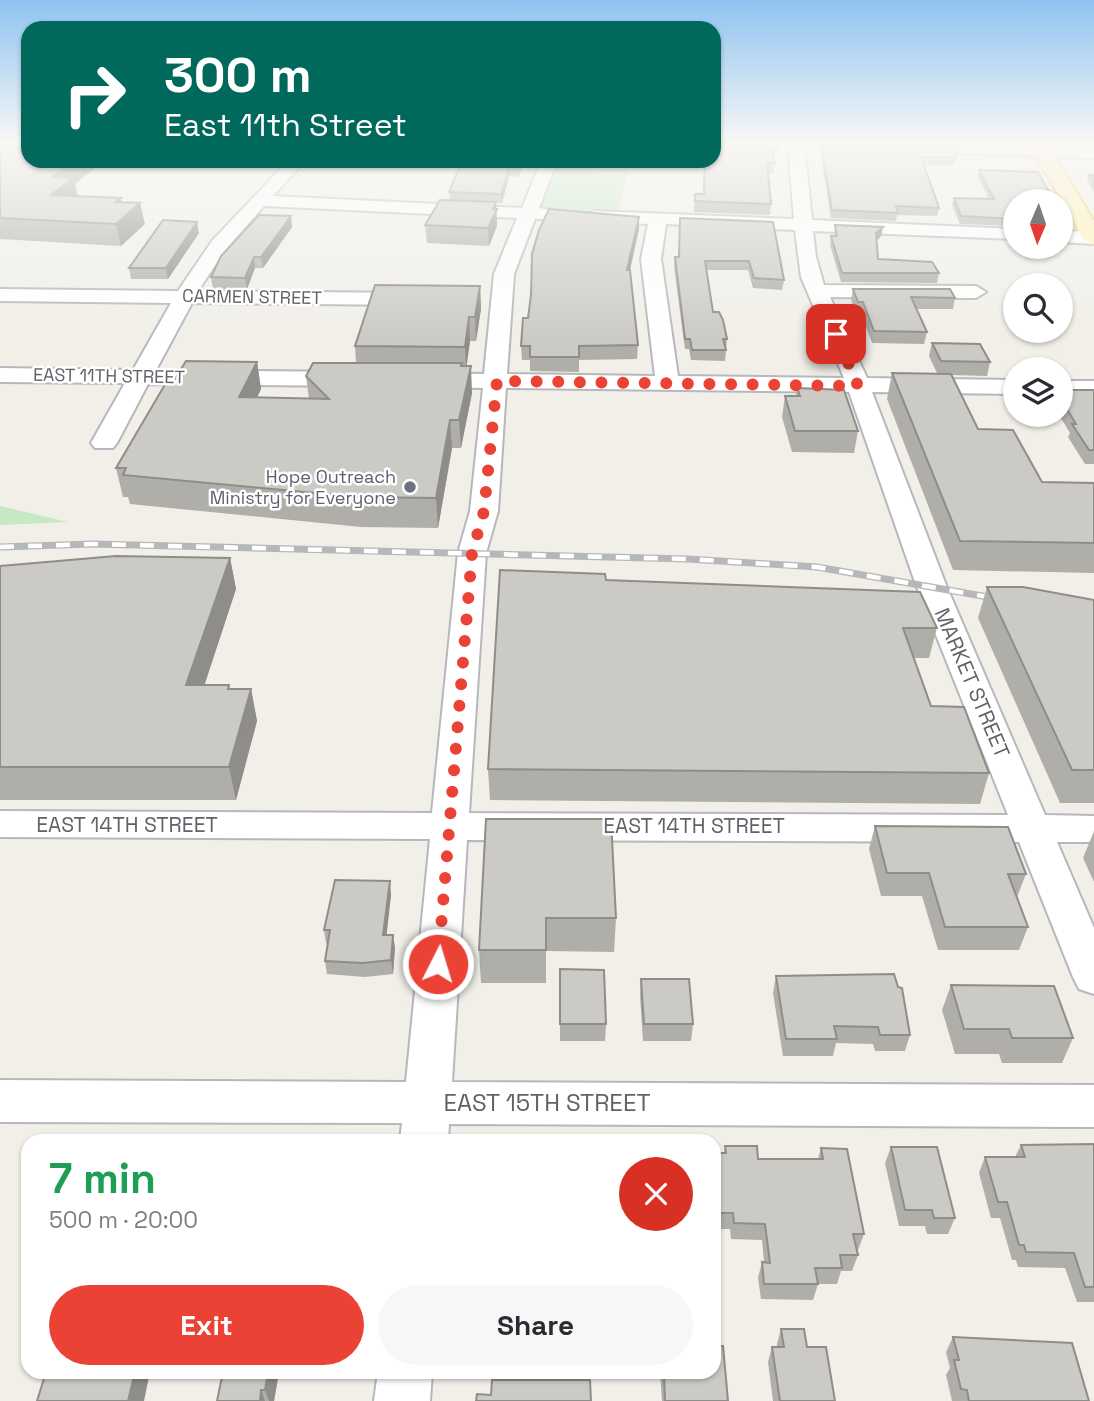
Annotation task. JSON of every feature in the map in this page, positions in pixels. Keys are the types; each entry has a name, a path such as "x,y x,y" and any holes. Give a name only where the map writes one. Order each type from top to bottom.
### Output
{"main road":[{"path":"1077,209 1094,238"}],"street":[{"path":"104,443 185,296 214,251 252,209"},
{"path":"446,209 1003,233"},
{"path":"425,1122 472,553 484,511 497,381 494,300 529,209"},
{"name":"MARKET STREET","path":"802,209 806,257 817,291 858,386 931,585 1094,977"},
{"path":"658,219 651,271 668,384"},
{"path":"1073,237 1094,238"},
{"path":"817,291 976,292"},
{"name":"CARMEN STREET","path":"0,295 429,299"},
{"name":"EAST 11TH STREET","path":"0,375 369,379"},
{"path":"409,380 1003,387"},
{"path":"1073,388 1094,388"},
{"name":"EAST 14TH STREET","path":"0,824 1094,829"},
{"name":"EAST 15TH STREET","path":"0,1101 425,1122 1094,1106"},
{"path":"402,1401 404,1379"}],"green space":[{"path":"540,209 619,209 618,214"},
{"path":"0,506 68,522 0,525"}],"building":[{"path":"0,209 133,209 116,224 0,218"},
{"path":"434,209 497,209 488,228 425,225"},
{"path":"549,209 639,217 627,270 630,270 638,345 579,346 579,357 530,357 530,346 521,346 523,318 528,318 531,295 532,254"},
{"path":"897,209 898,213 832,210"},
{"path":"958,209 1003,209 1003,218 961,216"},
{"path":"259,215 291,216 261,257 254,257 245,278 211,277 221,256"},
{"path":"680,218 773,222 784,280 754,278 749,261 705,261 713,312 719,312 723,320 726,350 692,350 690,339 685,339 675,257 679,257"},
{"path":"163,220 197,222 166,268 129,268"},
{"path":"835,225 883,227 876,233 878,259 932,262 939,273 842,273 831,236 837,236"},
{"path":"375,285 480,286 475,317 469,317 465,347 355,346"},
{"path":"853,289 950,289 955,298 911,297 927,332 874,331 863,302 858,302"},
{"path":"932,343 980,344 990,362 941,361"},
{"path":"186,361 257,362 239,397 329,399 306,376 313,363 462,363 461,366 471,366 459,420 450,420 436,498 358,497 123,475 126,468 116,468 167,381 173,382"},
{"path":"892,373 951,374 978,429 1013,430 1042,482 1094,483 1094,543 960,541"},
{"path":"797,388 844,390 858,431 795,431 785,396 800,396"},
{"path":"1073,390 1094,390 1094,450 1089,450 1073,426 1076,424 1073,419"},
{"path":"116,556 230,558 186,685 229,685 228,689 251,689 229,767 0,767 0,566"},
{"path":"500,570 605,574 606,580 920,592 937,628 903,628 931,706 964,707 989,773 488,769"},
{"path":"987,587 1023,587 1094,600 1094,770 1072,770"},
{"path":"486,819 611,819 616,918 546,918 546,950 479,950"},
{"path":"875,826 1008,827 1026,874 1008,874 1028,927 945,927 929,873 887,873"},
{"path":"335,880 390,881 383,935 393,935 391,960 363,963 325,961 330,930 324,930"},
{"path":"560,969 604,970 606,1024 560,1024"},
{"path":"894,974 898,987 902,988 910,1035 880,1035 878,1027 834,1026 837,1039 786,1039 776,976"},
{"path":"641,979 689,979 693,1024 644,1024"},
{"path":"951,985 1054,986 1073,1038 1012,1038 1009,1029 964,1029"},
{"path":"1094,1144 1094,1287 1085,1287 1074,1253 1026,1252 1024,1245 1019,1245 1007,1202 998,1202 985,1157 1025,1157 1021,1145"},
{"path":"725,1146 757,1146 758,1159 823,1159 821,1148 847,1149 864,1234 853,1234 858,1255 840,1255 842,1268 815,1268 818,1284 764,1284 762,1262 770,1263 765,1224 734,1223 733,1213 721,1213 721,1153 726,1153"},
{"path":"891,1147 937,1147 955,1218 934,1218 932,1210 905,1210"},
{"path":"781,1329 804,1329 807,1347 826,1347 835,1401 780,1401 772,1347 784,1347"},
{"path":"953,1337 1072,1343 1089,1401 969,1401 967,1390 961,1389 954,1360 959,1360"},
{"path":"723,1346 728,1401 665,1401 664,1379 721,1379"},
{"path":"44,1379 133,1379 128,1401 37,1401"},
{"path":"222,1379 267,1379 265,1390 261,1390 260,1401 217,1401"},
{"path":"492,1380 590,1380 591,1401 476,1401 477,1394 491,1395"}],"railway":[{"path":"0,547 93,544 688,559 817,567 1005,600"}],"place":[{"name":"Hope Outreach Ministry for Everyone","path":"410,487"}],"route":[{"path":"438,964 472,553 484,511 497,381 858,386 836,334"}]}
